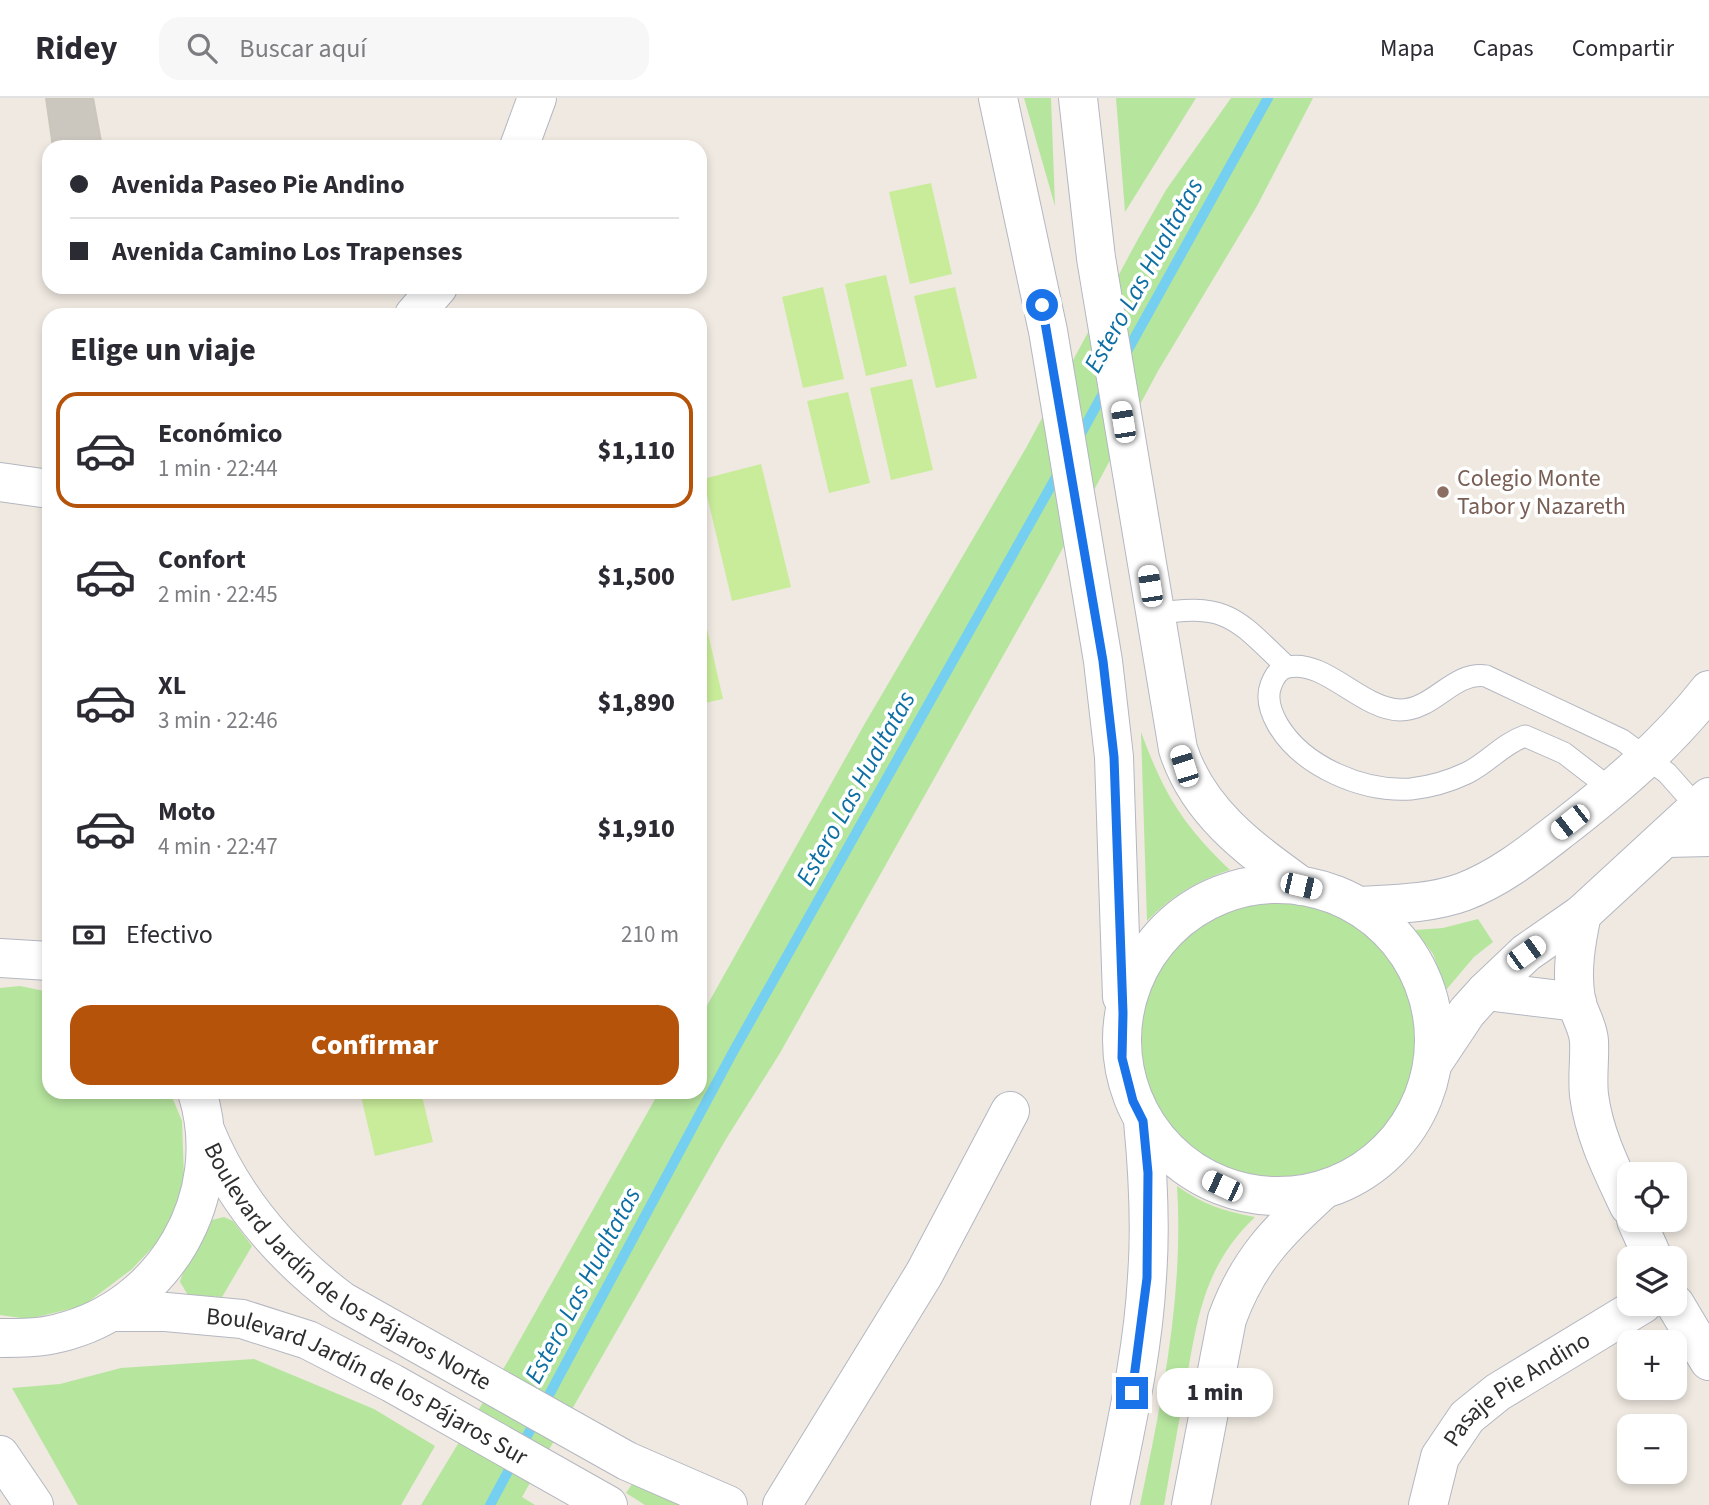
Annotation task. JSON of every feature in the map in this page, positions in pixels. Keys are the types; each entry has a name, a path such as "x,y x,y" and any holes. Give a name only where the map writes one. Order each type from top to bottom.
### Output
{"street":[{"path":"522,140 537,98"},
{"path":"998,98 1048,331 1103,661 1114,757 1123,1013 1122,1058 1133,1101 1143,1121 1177,1160 1222,1186 1272,1196 1323,1190"},
{"path":"1078,98 1096,258 1178,749 1206,804 1239,839 1301,886"},
{"path":"420,308 432,294"},
{"path":"0,482 42,488"},
{"path":"1358,906 1432,900 1489,881 1529,855 1612,790 1646,759 1709,690"},
{"path":"1191,1505 1227,1319 1245,1275 1273,1237 1323,1190 1368,1168 1396,1142 1417,1111 1433,1063 1467,1012 1486,991 1526,953 1582,914 1667,838 1705,814"},
{"path":"1123,1013 1139,967 1168,928 1186,913 1218,896 1253,886 1301,886 1340,897 1358,906 1394,935 1420,973 1433,1018 1433,1063"},
{"path":"1582,914 1575,965 1577,1002 1589,1040 1589,1095 1595,1126 1617,1178"},
{"path":"1486,991 1577,1002"},
{"path":"0,1338 58,1334 112,1312 154,1278 185,1234 202,1184 205,1130 198,1099"},
{"path":"782,1505 925,1273 1010,1111"},
{"path":"1110,1505 1134,1382 1147,1278 1149,1226 1143,1121"},
{"name":"Boulevard Jardín de los Pájaros Norte","path":"205,1130 238,1195 284,1252 342,1301 627,1461 728,1505"},
{"name":"Boulevard Jardín de los Pájaros Sur","path":"112,1312 205,1314 279,1329 337,1354 608,1505"},
{"name":"Pasaje Pie Andino","path":"1428,1505 1440,1457 1467,1417 1498,1392 1623,1316"},
{"path":"1682,1316 1709,1361"},
{"path":"0,1455 34,1505"}],"lane":[{"path":"1154,614 1186,609 1220,611 1237,620 1287,667"},
{"path":"1612,790 1563,753 1525,736 1511,741 1468,773 1439,783 1411,789 1382,788 1355,781 1327,769 1300,752 1271,713 1268,691 1275,674 1287,667 1307,667 1357,695 1399,710 1421,707 1457,682 1475,674 1506,684 1533,700 1622,740 1667,773 1705,814"},
{"path":"1525,736 1532,722 1533,700"}],"green space":[{"path":"1024,98 1051,98 1055,206"},
{"path":"1116,98 1196,98 1125,212"},
{"path":"1231,98 1313,98 1257,206 1158,371 1044,583 780,1053 726,1139 522,1497 535,1505 421,1505 508,1361 655,1099 707,1099 707,1005 864,725 1026,448 1166,190"},
{"path":"931,183 952,274 910,284 889,192"},
{"path":"886,275 907,366 866,376 845,284"},
{"path":"823,287 844,379 803,388 782,297"},
{"path":"955,287 977,378 936,388 914,296"},
{"path":"912,379 933,470 891,480 870,388"},
{"path":"848,392 870,483 829,493 807,401"},
{"path":"761,464 791,587 732,601 707,496 707,478"},
{"path":"707,629 723,699 707,702"},
{"path":"1141,732 1176,807 1199,838 1230,870 1185,890 1147,921"},
{"path":"1279,899 1306,902 1333,910 1357,923 1378,940 1395,961 1408,985 1416,1012 1419,1039 1416,1066 1408,1093 1395,1117 1378,1138 1357,1155 1333,1168 1306,1176 1279,1179 1252,1176 1225,1168 1201,1155 1180,1138 1163,1117 1150,1093 1142,1066 1139,1039 1142,1012 1150,985 1163,961 1180,940 1201,923 1225,910 1252,902"},
{"path":"1478,919 1493,942 1474,957 1446,990 1433,954 1415,930 1443,928"},
{"path":"20,986 42,991 42,1099 173,1099 182,1121 184,1177 168,1231 132,1269 83,1306 28,1319 0,1315 0,988"},
{"path":"362,1099 423,1099 433,1142 375,1156"},
{"path":"1177,1186 1214,1206 1255,1217 1224,1254 1206,1293 1195,1335 1164,1505 1140,1505 1163,1386 1174,1307"},
{"path":"224,1217 233,1221 252,1246 222,1297 188,1295 180,1282 182,1276 212,1220"},
{"path":"254,1359 374,1409 435,1446 401,1505 78,1505 12,1388 60,1384 121,1368"},
{"path":"632,1484 679,1505 645,1505 626,1493"}],"building":[{"path":"46,98 93,98 101,140 52,140"}],"waterway":[{"name":"Estero Las Hualtatas","path":"1125,355 1268,98"},
{"name":"Estero Las Hualtatas","path":"1077,441 1106,388"},
{"name":"Estero Las Hualtatas","path":"490,1505 733,1052 1060,470"}],"place":[{"name":"Colegio Monte Tabor y Nazareth","path":"1443,492"}],"route":[{"path":"1042,305 1103,661 1114,757 1119,839 1122,1058 1126,1080 1143,1121 1148,1173 1147,1278 1142,1336 1132,1393"}]}
